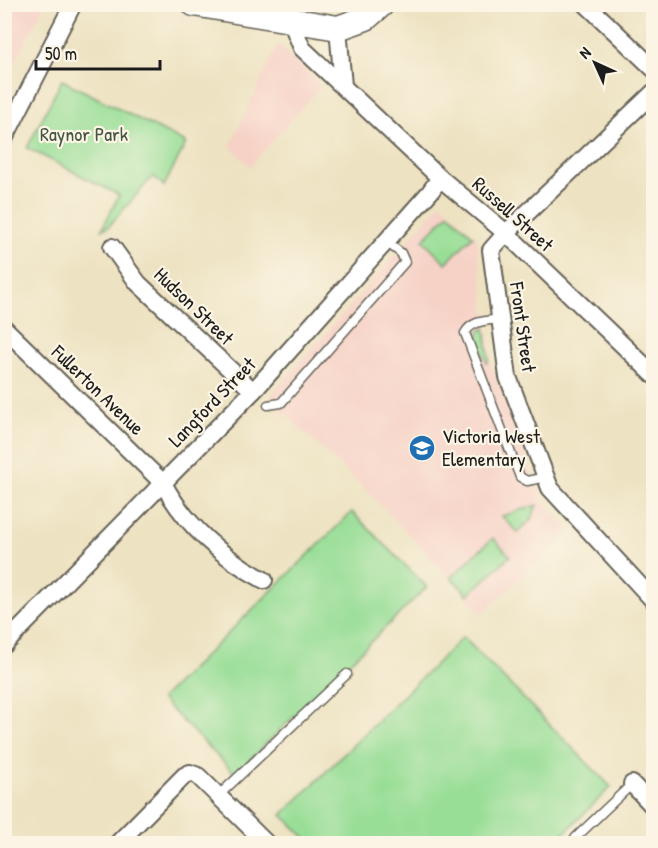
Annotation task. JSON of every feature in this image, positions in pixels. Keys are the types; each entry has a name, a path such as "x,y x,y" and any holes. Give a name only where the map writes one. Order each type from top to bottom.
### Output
{"main road":[{"path":"194,4 338,28 366,18 382,4"}],"street":[{"path":"4,139 73,4"},
{"path":"586,4 654,69"},
{"name":"Russell Street","path":"291,21 303,48 440,178 506,233 654,375"},
{"path":"338,28 343,86"},
{"path":"506,233 654,92"},
{"name":"Langford Street","path":"4,645 253,391 440,178"},
{"name":"Front Street","path":"506,233 491,250 508,377 550,488 654,601"},
{"name":"Hudson Street","path":"112,247 138,283 253,391"},
{"name":"Fullerton Avenue","path":"4,328 163,483 173,502 223,554 264,580"},
{"path":"117,843 184,776 190,773 198,776 267,843"},
{"path":"632,784 654,807"}],"lane":[{"path":"268,405 281,403 405,262 401,253 386,242"},
{"path":"500,319 476,322 465,333 520,477 526,481 546,477"},
{"path":"218,796 347,674"},
{"path":"569,843 632,784"}],"shaded area":[{"path":"5,5 44,5 5,83"},
{"path":"278,44 321,86 250,166 230,146"},
{"name":"Victoria West Elementary","path":"441,203 477,238 492,367 543,501 570,531 483,613 368,492 268,398"}],"green space":[{"name":"Raynor Park","path":"62,80 186,143 164,186 153,176 108,227 102,229 119,195 27,148"},
{"path":"449,213 473,236 446,263 423,240"},
{"path":"485,328 489,359 487,363 477,341 480,330"},
{"path":"537,505 531,520 517,532 502,516"},
{"path":"352,512 427,587 235,774 161,699"},
{"path":"493,538 510,556 468,595 451,577"},
{"path":"463,637 611,787 554,843 311,843 282,815"}],"place":[{"name":"Victoria West Elementary","path":"422,448"}]}
